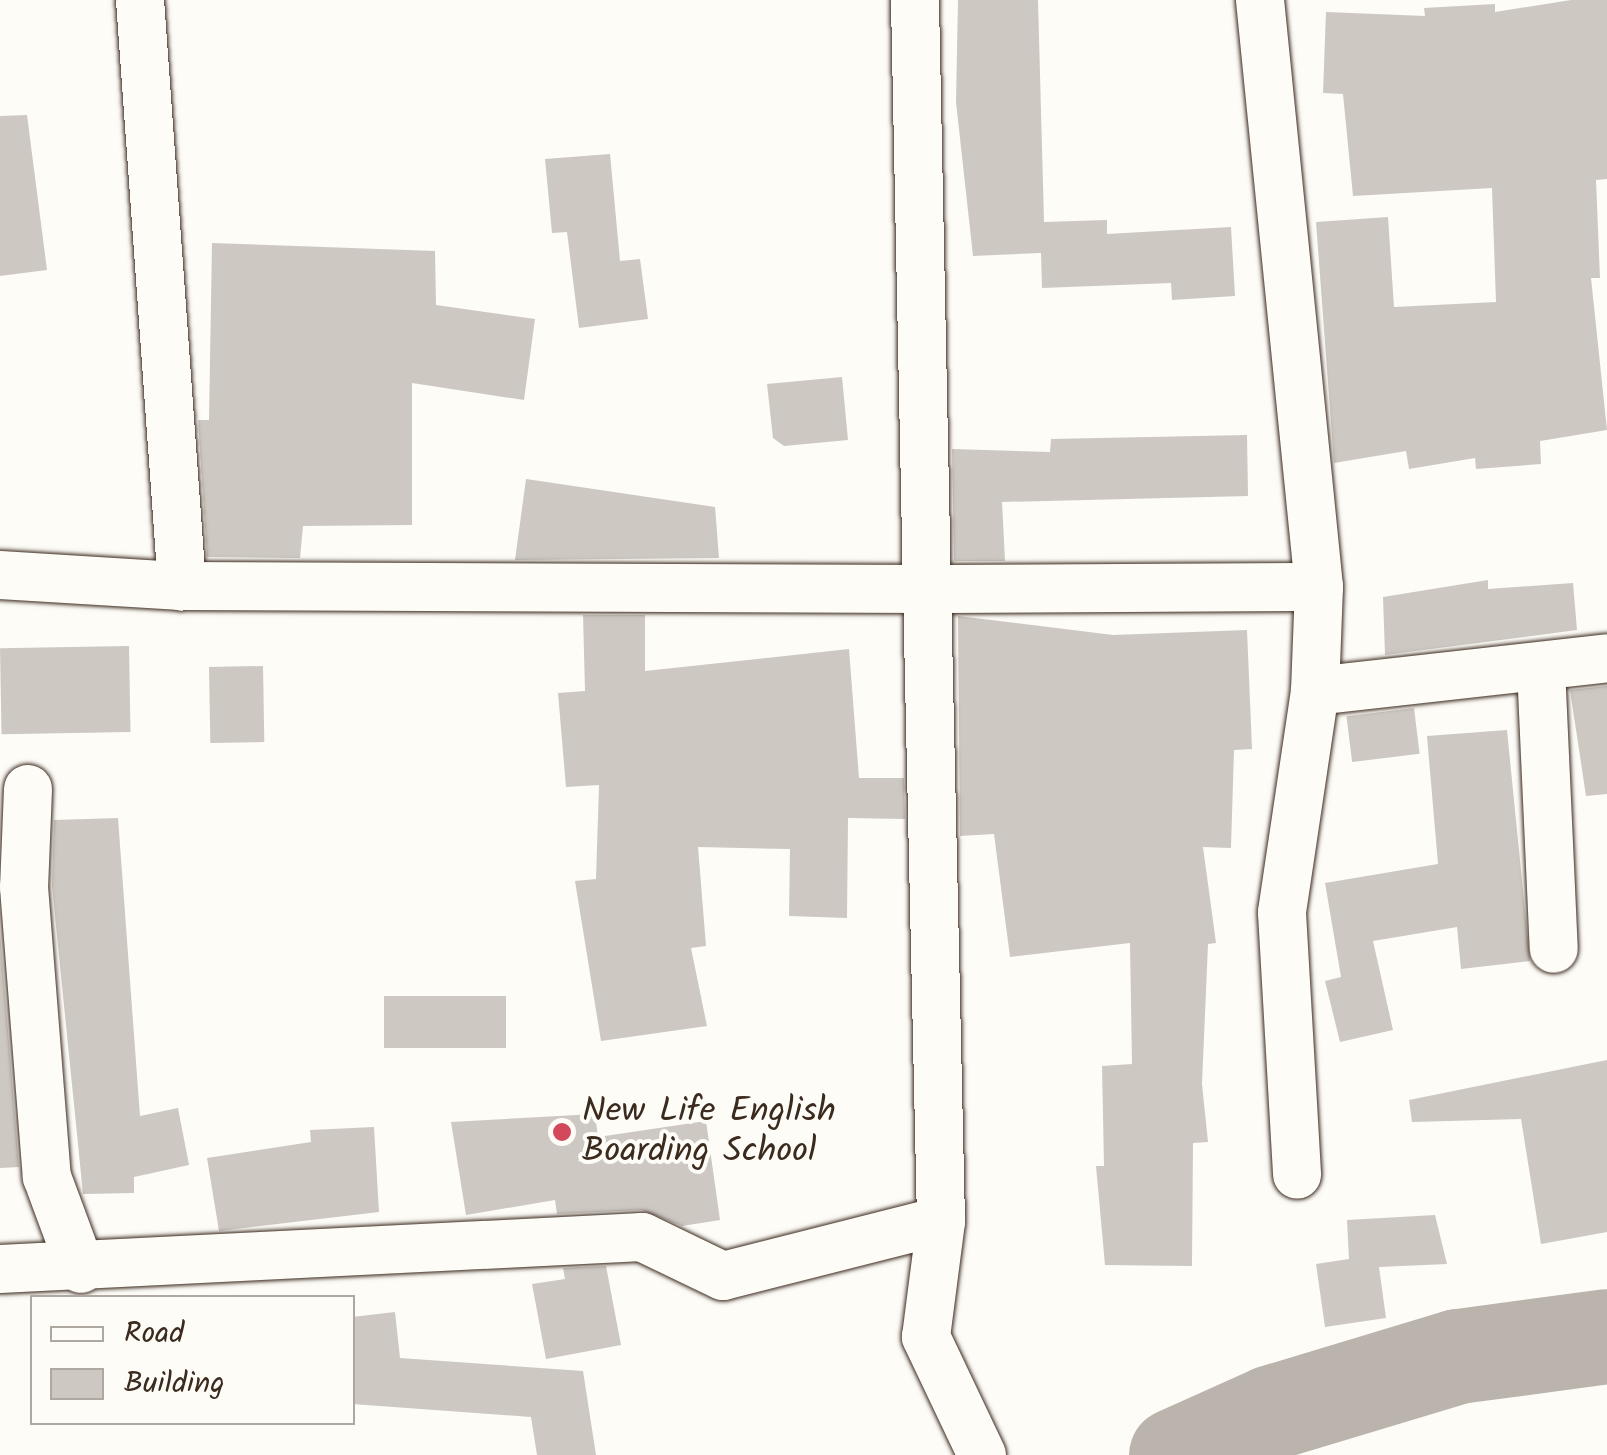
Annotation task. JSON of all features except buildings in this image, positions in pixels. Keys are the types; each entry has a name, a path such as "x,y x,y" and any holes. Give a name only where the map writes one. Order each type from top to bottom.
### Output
{"street":[{"path":"140,0 182,586"},
{"path":"914,0 941,1221 926,1337 982,1455"},
{"path":"1260,0 1318,588 1315,691 1282,912 1298,1175"},
{"path":"0,574 182,586 1318,588"},
{"path":"1315,691 1607,658"},
{"path":"1541,668 1554,949"},
{"path":"28,790 24,887 47,1177 81,1269"},
{"path":"0,1269 81,1269 642,1237 723,1276 941,1221"}],"waterway":[{"path":"1176,1455 1272,1412 1458,1356 1607,1336"}],"place":[{"name":"New Life English Boarding School","path":"562,1132"}]}
